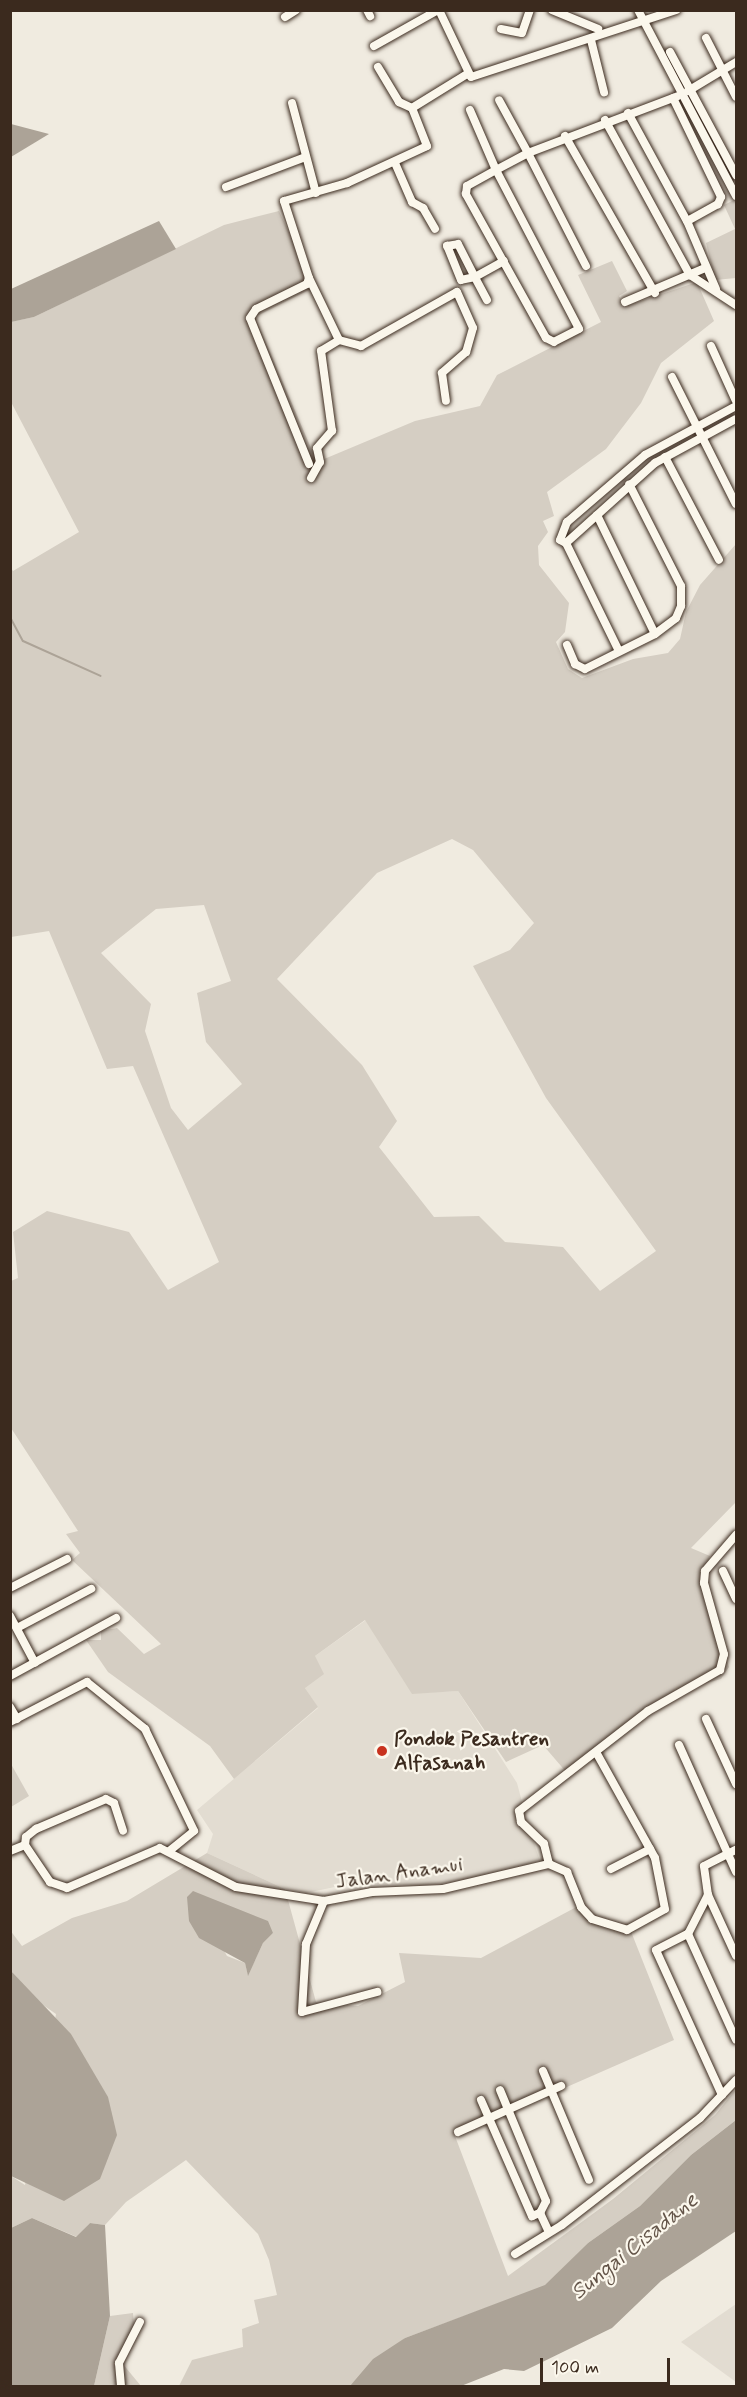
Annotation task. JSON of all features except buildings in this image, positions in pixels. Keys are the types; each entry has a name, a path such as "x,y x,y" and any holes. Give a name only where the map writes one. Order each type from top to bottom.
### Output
{"street":[{"path":"285,16 296,10"},
{"path":"374,46 439,10 467,74"},
{"path":"501,29 522,33 530,10"},
{"path":"552,10 598,29"},
{"path":"638,10 736,196"},
{"path":"412,108 467,74 591,40 676,10"},
{"path":"706,38 736,97"},
{"path":"591,40 604,92"},
{"path":"670,52 689,91 736,174"},
{"path":"689,91 736,62"},
{"path":"339,340 309,278 284,201 316,193 395,163 428,144 412,108 399,102 378,67"},
{"path":"470,110 496,170 579,329 554,342 546,338 465,189 496,170 528,153 565,136 605,120 676,97 721,197 718,204 687,221"},
{"path":"499,100 586,266"},
{"path":"292,103 316,193"},
{"path":"628,113 687,221 705,268 718,293"},
{"path":"605,120 690,275 736,305"},
{"path":"565,136 655,293"},
{"path":"226,187 306,158"},
{"path":"395,163 412,202 423,208 435,229"},
{"path":"487,300 476,277 458,244 449,244 446,253 461,280 476,277 504,261"},
{"path":"625,302 655,293 705,268"},
{"path":"309,278 307,284 256,309 250,318 309,464"},
{"path":"311,478 320,462 317,448 332,431 321,351 339,340 361,346 457,292 473,328 466,352 442,372 446,401"},
{"path":"619,651 566,543 559,536 567,522 645,455 736,404 711,346"},
{"path":"672,377 736,504"},
{"path":"566,543 629,484 665,457 736,419"},
{"path":"665,457 719,560"},
{"path":"567,645 582,670 655,633 676,618 683,594 629,484"},
{"path":"597,515 655,633"},
{"path":"596,1752 658,1867 665,1907 627,1930 587,1916 567,1872 549,1864 544,1844 521,1822 519,1811 648,1712 720,1670 724,1654 704,1583 705,1571 736,1535"},
{"path":"10,1588 67,1559"},
{"path":"723,1571 736,1599"},
{"path":"17,1628 91,1589"},
{"path":"10,1616 35,1663"},
{"path":"10,1676 116,1618"},
{"path":"10,1707 14,1721 87,1682 145,1729 194,1831 169,1851 147,1851 111,1872 67,1888 50,1882 25,1845 26,1837 36,1829 106,1799 114,1803 123,1831"},
{"path":"706,1719 736,1784"},
{"path":"679,1745 733,1852 736,1872"},
{"path":"10,1851 25,1845"},
{"path":"612,1869 650,1850"},
{"name":"Jalan Anamui","path":"169,1851 236,1887 324,1901 372,1892 443,1888 549,1864"},
{"path":"733,1852 704,1866 708,1895 736,1956"},
{"path":"708,1895 688,1934 656,1950 722,2095"},
{"path":"324,1901 306,1944 302,2012 377,1992"},
{"path":"688,1934 736,2040"},
{"path":"543,2071 589,2180"},
{"path":"515,2254 549,2232 700,2118 736,2080"},
{"path":"458,2132 561,2086"},
{"path":"481,2100 532,2216 540,2213 546,2201 500,2090"},
{"path":"540,2213 549,2232"},
{"path":"121,2386 119,2363 140,2322"}],"shaded area":[{"path":"736,199 736,278 715,280 706,243 735,229 724,205"},
{"path":"279,211 315,287 255,317 317,462 415,421 480,406 497,375 601,322 578,275 612,261 627,291 619,296 626,306 697,282 714,321 661,363 641,403 606,449 547,492 554,516 543,521 548,532 538,546 539,565 569,603 565,632 556,642 568,669 582,678 633,659 668,653 680,639 686,612 700,585 736,544 736,1502 691,1548 710,1556 703,1576 729,1667 721,1679 675,1692 567,1773 543,1745 506,1762 458,1691 412,1694 365,1620 315,1656 324,1674 305,1688 318,1707 234,1779 210,1746 108,1672 86,1640 101,1640 101,1631 117,1628 144,1654 161,1644 72,1560 80,1553 66,1534 78,1531 11,1428 11,1281 18,1278 13,1232 47,1211 129,1232 168,1290 219,1262 133,1066 107,1069 49,931 11,937 11,568 13,571 79,532 11,402 10,322 34,317 224,225","holes":["452,839 473,850 534,923 510,950 473,966 546,1098 656,1251 600,1291 563,1247 505,1242 479,1216 434,1217 379,1147 397,1121 362,1065 277,979 377,873","204,905 231,981 197,993 206,1042 242,1084 188,1130 171,1108 145,1031 151,1004 101,953 156,909"]},
{"name":"Pondok Pesantren Alfasanah","path":"366,1620 412,1693 458,1691 517,1783 522,1802 518,1825 534,1843 540,1861 473,1880 426,1885 349,1884 306,1893 285,1889 207,1853 213,1834 197,1810 318,1708 305,1688 315,1656"},
{"path":"11,1764 29,1796 10,1807"},
{"path":"207,1853 285,1889 316,2002 358,2006 405,1982 399,1953 481,1958 582,1904 589,1921 630,1929 674,2040 455,2136 508,2276 613,2199 715,2115 736,2089 736,2120 691,2155 640,2206 588,2243 545,2286 405,2338 350,2386 179,2386 192,2360 243,2347 242,2329 259,2323 254,2300 277,2295 269,2260 258,2234 186,2160 126,2202 105,2225 90,2223 77,2237 32,2218 11,2228 11,2176 25,2185 56,2014 33,1998 11,1971 10,1930 22,1946 72,1918 127,1901","holes":["192,1892 273,1933 263,1943 248,1975 245,1963 227,1956"]},
{"path":"736,2304 736,2382 681,2342"},
{"path":"133,2313 135,2336 122,2363 141,2386 94,2386 110,2316"}],"water":[{"path":"11,124 49,134 11,157"},
{"path":"159,221 176,249 34,317 11,322 11,289"},
{"path":"193,1891 268,1921 273,1933 263,1943 248,1976 245,1963 199,1938 189,1921 187,1897"},
{"path":"11,1971 71,2034 108,2097 117,2135 100,2179 64,2201 11,2176"},
{"name":"Sungai Cisadane","path":"736,2120 736,2231 661,2281 612,2328 524,2371 504,2369 461,2386 350,2386 373,2359 405,2338 545,2285 588,2243 640,2206 691,2155"},
{"path":"32,2218 76,2237 90,2223 105,2225 110,2316 94,2386 11,2386 11,2228"}],"waterway":[{"path":"10,617 23,641 101,676"}],"place":[{"name":"Pondok Pesantren Alfasanah","path":"382,1751"}]}
